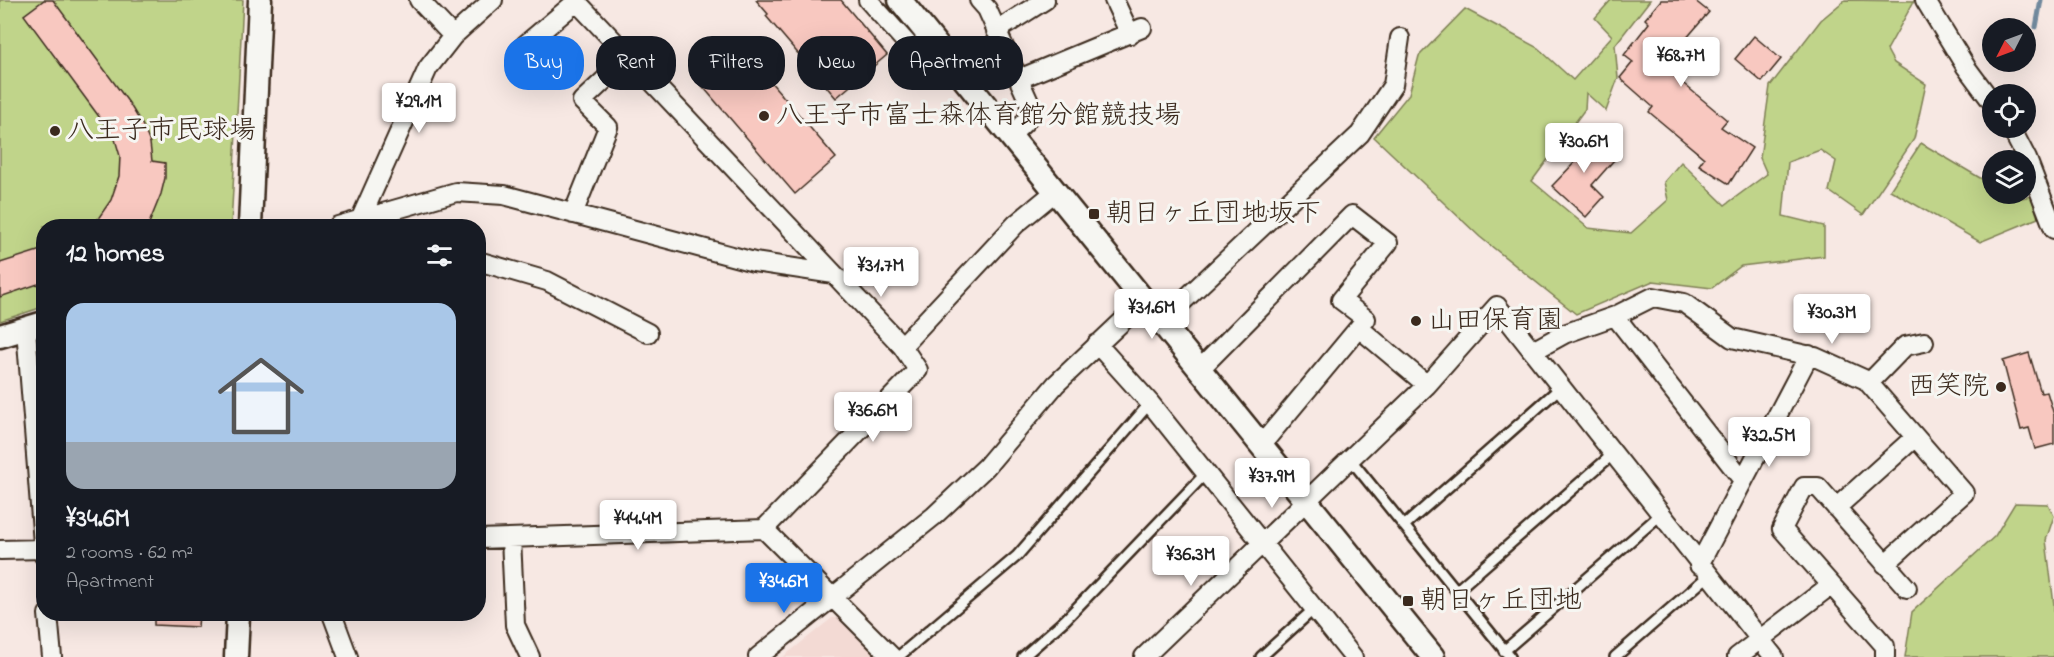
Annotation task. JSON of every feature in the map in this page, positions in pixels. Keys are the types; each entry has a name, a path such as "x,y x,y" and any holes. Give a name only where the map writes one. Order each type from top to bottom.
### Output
{"street":[{"path":"250,219 260,0"},
{"path":"418,0 453,36"},
{"path":"362,218 428,68 453,36 493,0"},
{"path":"868,0 900,36"},
{"path":"900,0 929,36"},
{"path":"979,0 987,9 998,36"},
{"path":"996,31 1045,0"},
{"path":"1023,77 1136,31 1114,0"},
{"path":"1925,0 1982,89"},
{"path":"535,36 575,1 609,36"},
{"path":"1162,321 1360,134 1393,85 1400,38"},
{"path":"573,214 608,128 582,100 596,87"},
{"path":"486,539 764,529 918,370 902,346 660,90"},
{"path":"973,90 1201,368 1433,657"},
{"path":"1010,135 1028,120 1031,111 1023,90"},
{"path":"2016,138 2050,204 2054,230"},
{"path":"902,346 1016,224 1056,191"},
{"path":"359,219 456,192 504,195 754,262 834,274"},
{"path":"1201,368 1352,215 1388,243 1341,300 1366,319 1262,444"},
{"path":"486,263 547,280 648,333"},
{"path":"1533,351 1564,334 1615,316 1653,297 1684,303 1732,338 1809,355 1869,383 1964,494 1885,564"},
{"path":"758,657 934,516 986,467 1056,384 1145,300"},
{"path":"1144,657 1427,385 1497,306 1774,657"},
{"path":"1615,316 1742,479"},
{"path":"0,336 35,326 36,354"},
{"path":"1359,328 1427,385"},
{"path":"1869,383 1905,346 1924,342"},
{"path":"1097,344 1150,403 1353,657"},
{"path":"1704,570 1742,479 1809,355"},
{"path":"1836,508 1915,436"},
{"path":"1885,657 1885,646 1782,529 1804,487 1818,487 1907,588"},
{"path":"764,529 892,657"},
{"path":"511,538 515,625 530,657"},
{"path":"0,550 36,549"},
{"path":"1737,657 1758,638 1831,585"},
{"path":"49,621 52,657"},
{"path":"236,657 238,621"},
{"path":"335,621 348,657"}],"lane":[{"path":"1404,526 1561,387"},
{"path":"898,657 1017,556 1150,403"},
{"path":"1456,591 1613,454"},
{"path":"1351,460 1507,654 1660,515"},
{"path":"1023,657 1066,619 1205,474"},
{"path":"1615,657 1704,570"},
{"path":"1262,657 1315,608"}],"shaded area":[{"path":"841,617 882,657 783,657 832,618"}],"green space":[{"path":"0,0 243,0 231,219 36,219 36,309 0,321"},
{"path":"1611,0 1650,0 1615,45 1618,78 1606,111 1586,93 1585,109 1532,181 1588,228 1631,233 1668,200 1664,182 1681,162 1725,205 1767,174 1760,158 1770,86 1821,20 1845,0 1914,1 1887,50 1894,63 1926,84 1914,139 1863,215 1829,191 1836,161 1820,150 1788,162 1783,216 1824,226 1824,256 1741,266 1712,288 1653,281 1576,314 1480,237 1374,137 1409,94 1419,56 1465,9 1538,48 1573,80 1612,36 1595,18"},
{"path":"1921,143 1982,179 1982,204 2034,204 2038,218 1980,242 1890,190"},
{"path":"2015,503 2048,504 2054,516 2046,540 2054,605 2054,657 1905,657 1912,612 1995,536"}],"building":[{"path":"44,0 53,0 129,103 150,143 152,161 165,163 165,178 161,194 151,219 98,219 111,200 119,176 120,156 115,139 24,15"},
{"path":"756,0 841,0 871,36 797,36 797,52 766,16 768,14"},
{"path":"1661,0 1694,0 1709,12 1667,61 1683,75 1679,80 1727,120 1721,127 1752,148 1729,184 1699,165 1704,158 1649,112 1653,107 1620,78 1633,62 1624,55 1649,23 1645,19"},
{"path":"1754,36 1781,59 1762,82 1735,59"},
{"path":"876,42 887,55 876,64"},
{"name":"八王子市富士森体育館分館競技場","path":"706,90 778,90 836,158 795,194"},
{"path":"829,90 845,90 836,98"},
{"path":"1582,131 1614,160 1592,185 1604,197 1586,217 1552,186 1576,161 1564,151"},
{"path":"36,252 36,285 0,297 0,263"},
{"path":"2029,353 2041,393 2047,392 2054,415 2054,444 2035,449 2029,428 2021,430 2003,361"},
{"path":"154,621 198,621 198,627 154,625"}],"waterway":[{"path":"2036,27 2041,0"}],"place":[{"name":"八王子市富士森体育館分館競技場","path":"764,116"},
{"name":"八王子市民球場","path":"55,131"},
{"name":"朝日ヶ丘団地坂下","path":"1094,214"},
{"name":"山田保育園","path":"1416,321"},
{"name":"西笑院","path":"2001,387"},
{"name":"朝日ヶ丘団地","path":"1408,601"}]}
